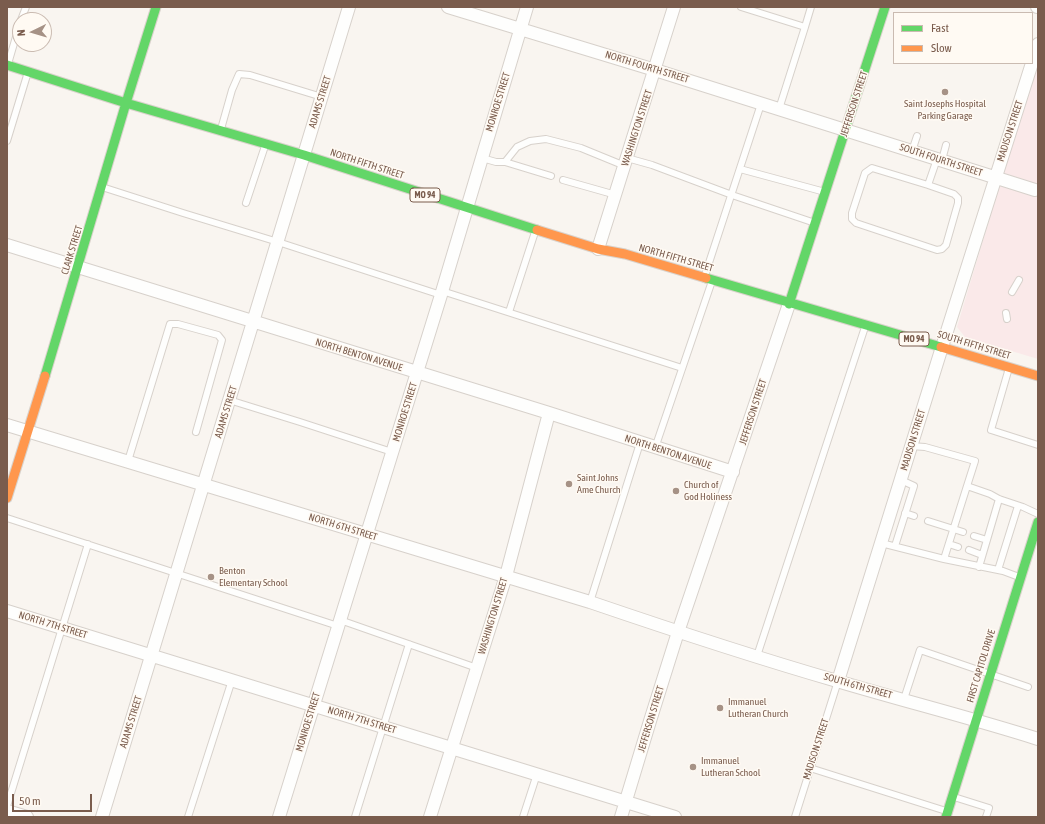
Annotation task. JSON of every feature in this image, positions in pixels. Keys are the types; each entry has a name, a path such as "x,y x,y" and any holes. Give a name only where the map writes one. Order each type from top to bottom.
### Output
{"main road":[{"name":"CLARK STREET","path":"7,498 156,7"},
{"name":"JEFFERSON STREET","path":"789,304 885,7"},
{"name":"NORTH FIFTH STREET","path":"7,66 126,103 304,155 466,209 598,249 625,254 789,304"},
{"name":"SOUTH FIFTH STREET","path":"789,304 1038,376"},
{"name":"FIRST CAPITOL DRIVE","path":"946,814 1020,578 1032,560 1038,522"}],"street":[{"name":"ADAMS STREET","path":"102,817 349,7"},
{"name":"NORTH FOURTH STREET","path":"448,7 846,130"},
{"name":"MONROE STREET","path":"279,817 442,293 527,7"},
{"name":"WASHINGTON STREET","path":"598,249 674,7"},
{"name":"MADISON STREET","path":"1033,60 1038,44"},
{"name":"MADISON STREET","path":"838,681 1032,64"},
{"name":"SOUTH FOURTH STREET","path":"846,130 1035,190"},
{"name":"NORTH BENTON AVENUE","path":"7,245 549,413 733,472"},
{"name":"JEFFERSON STREET","path":"622,817 651,717 678,632 789,304"},
{"name":"WASHINGTON STREET","path":"430,817 506,576 549,413"},
{"name":"NORTH 6TH STREET","path":"7,425 506,576 590,602 678,632"},
{"name":"NORTH 7TH STREET","path":"7,611 675,817"},
{"name":"SOUTH 6TH STREET","path":"678,632 838,681 976,719 1038,738"},
{"path":"7,811 27,817"}],"lane":[{"path":"741,7 750,8 805,27"},
{"path":"779,109 811,7"},
{"path":"7,66 12,49"},
{"path":"7,141 28,72"},
{"path":"221,131 232,90 239,74 250,75 322,97"},
{"path":"655,448 682,368 732,195 762,104"},
{"path":"912,151 917,136"},
{"path":"506,162 517,146 530,141 546,139 626,162 652,165 732,195 815,223"},
{"path":"246,203 266,144"},
{"path":"928,185 946,145"},
{"path":"482,158 496,162 506,162 551,176"},
{"path":"872,168 928,185 954,194 958,198 958,203 946,245 942,249 937,250 856,223 852,219 852,213 864,173 872,168"},
{"path":"740,169 825,192"},
{"path":"564,180 616,195"},
{"path":"102,186 183,213 442,293 509,312 682,368"},
{"path":"509,312 535,230"},
{"path":"1012,292 1019,280"},
{"path":"128,462 170,324 178,324 218,335 222,340 196,432"},
{"path":"757,656 865,325"},
{"path":"1009,367 990,430 1038,445"},
{"path":"230,400 392,452"},
{"path":"590,602 640,443"},
{"path":"912,446 924,447 975,461 944,559"},
{"path":"894,546 914,486 901,480"},
{"path":"967,486 1038,514"},
{"path":"979,566 987,540 994,528 999,499"},
{"path":"998,570 1008,533 1018,506"},
{"path":"905,513 914,516"},
{"path":"7,518 177,573 409,644 477,668"},
{"path":"928,520 963,532"},
{"path":"974,536 987,540"},
{"path":"881,543 944,559 998,570 1020,578"},
{"path":"7,806 88,544"},
{"path":"949,544 958,547"},
{"path":"969,550 982,555"},
{"path":"355,817 409,644"},
{"path":"904,699 920,650 1028,687"},
{"path":"188,817 232,680"},
{"name":"MADISON STREET","path":"795,817 838,681"},
{"path":"810,768 946,814"},
{"path":"523,817 537,774"},
{"path":"952,796 989,808 986,817"}],"shaded area":[{"path":"1038,57 1038,359 965,337 957,327"}],"traffic: fast":[{"path":"156,7 126,103 304,155 537,230"},
{"path":"789,304 885,7"},
{"path":"7,65 126,103 45,376"},
{"path":"706,278 941,347"},
{"path":"946,817 1038,522"}],"traffic: slow":[{"path":"537,230 598,249 625,254 706,278"},
{"path":"941,347 1038,376"},
{"path":"7,498 45,376"}],"place":[{"name":"Saint Josephs Hospital Parking Garage","path":"945,92"},
{"name":"Saint Johns Ame Church","path":"569,484"},
{"name":"Church of God Holiness","path":"676,491"},
{"name":"Benton Elementary School","path":"211,577"},
{"name":"Immanuel Lutheran Church","path":"720,708"},
{"name":"Immanuel Lutheran School","path":"693,767"}]}
